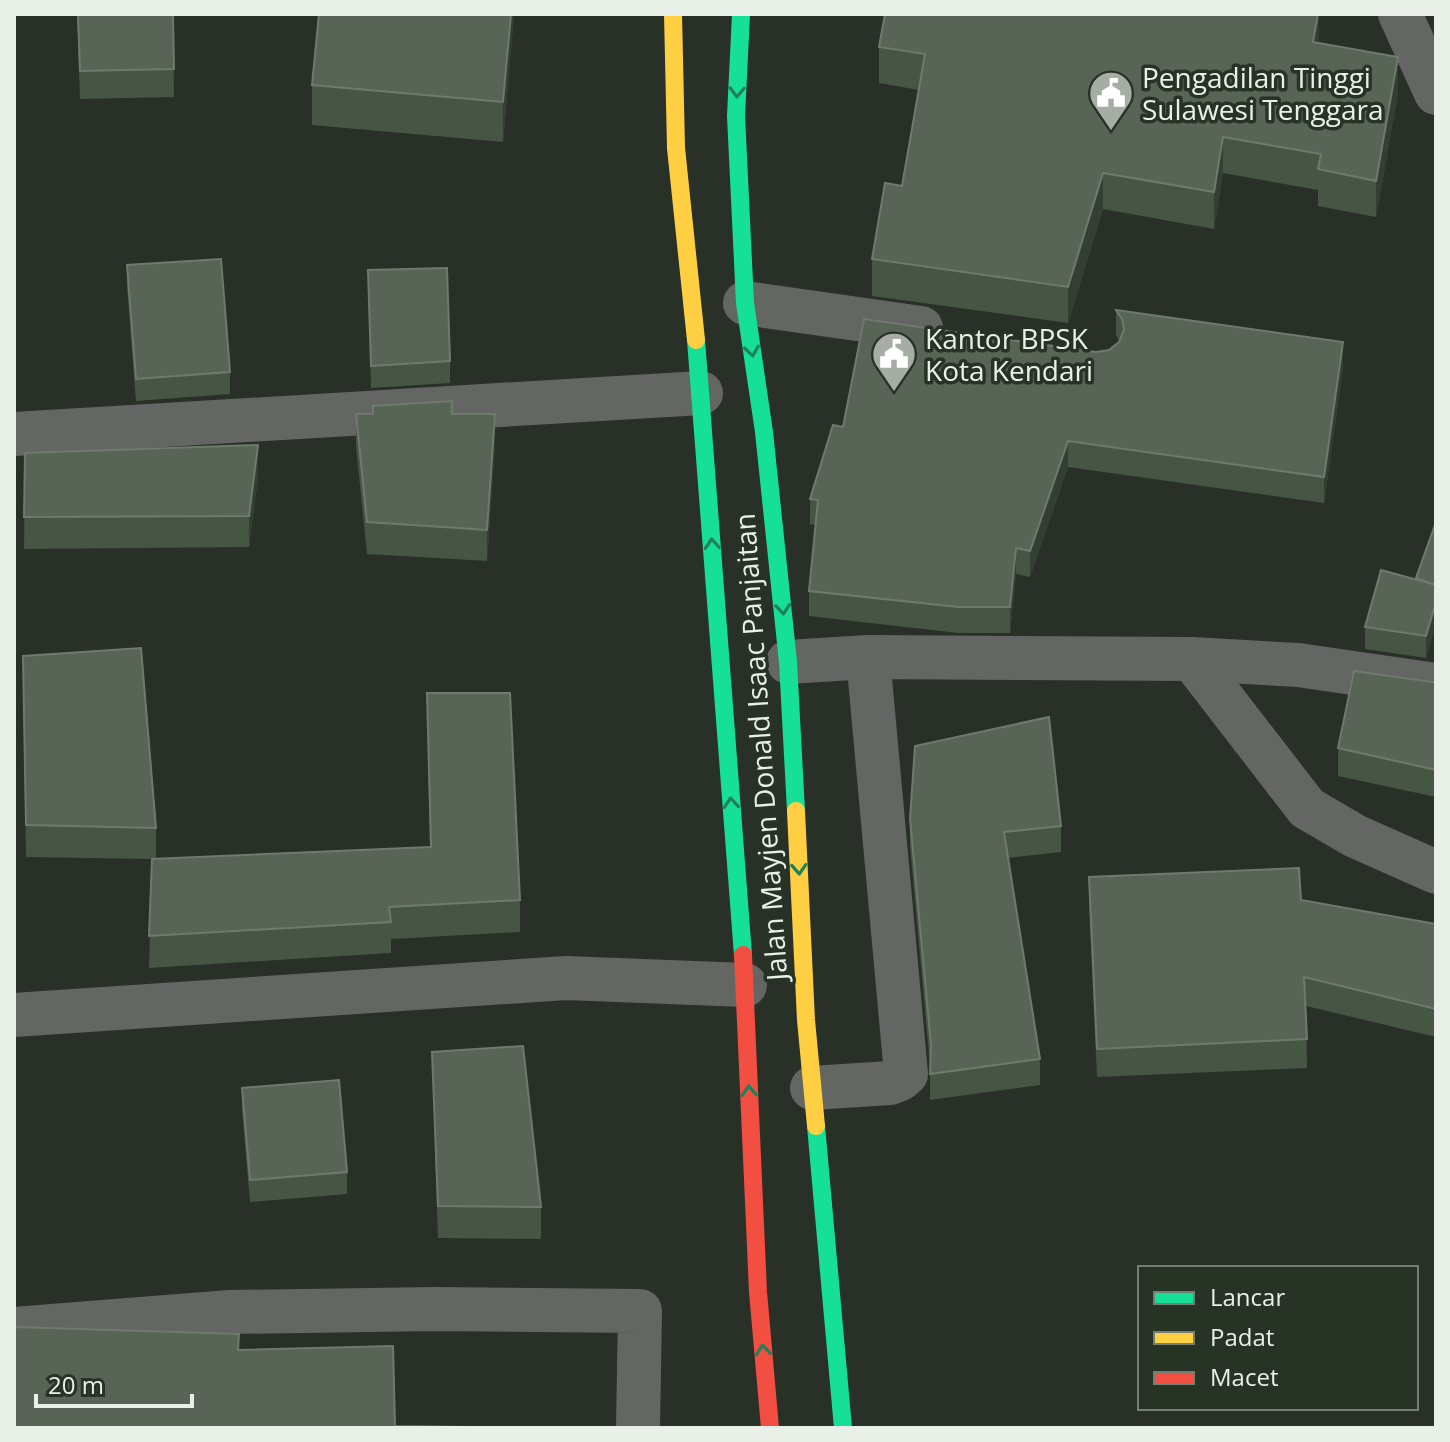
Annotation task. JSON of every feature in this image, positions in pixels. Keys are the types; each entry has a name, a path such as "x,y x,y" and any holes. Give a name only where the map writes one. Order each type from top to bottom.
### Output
{"highway":[{"name":"Jalan Mayjen Donald Isaac Panjaitan","path":"673,14 676,148 701,393 745,985 758,1292 770,1428"},
{"name":"Jalan Mayjen Donald Isaac Panjaitan","path":"741,14 736,116 745,303 764,432 788,662 812,1088 843,1428"}],"street":[{"path":"1400,14 1436,93"},
{"path":"745,303 960,334"},
{"path":"14,434 701,393"},
{"path":"788,662 868,657 1192,659 1298,665 1436,685"},
{"path":"812,1088 890,1083 906,1074 868,657"},
{"path":"1192,659 1307,808 1355,836 1436,872"},
{"path":"14,1015 566,978 745,985"},
{"path":"14,1329 230,1312 436,1309 640,1311 638,1428"}],"building":[{"path":"78,14 173,14 174,69 80,71"},
{"path":"319,14 511,14 503,102 312,85"},
{"name":"Pengadilan Tinggi Sulawesi Tenggara","path":"885,14 1318,14 1313,42 1398,57 1376,181 1318,169 1321,154 1223,137 1214,192 1103,173 1068,287 872,259 885,183 902,186 925,54 879,47"},
{"path":"221,259 230,372 136,379 127,265"},
{"path":"447,268 450,361 371,366 368,270"},
{"path":"1116,310 1343,342 1324,477 1068,441 1030,551 1016,548 1010,607 958,607 809,591 818,500 810,499 833,425 843,427 864,319 1096,352 1109,350 1119,342 1124,330"},
{"path":"452,401 452,414 495,414 487,530 367,522 356,414 373,414 373,406"},
{"path":"258,445 249,516 24,517 25,453"},
{"path":"1436,522 1436,585 1416,578"},
{"path":"1381,570 1436,585 1436,602 1426,636 1365,627"},
{"path":"141,648 156,828 26,825 23,656"},
{"path":"1354,671 1436,682 1436,770 1338,748"},
{"path":"427,693 510,693 520,900 389,907 391,922 149,936 152,859 431,847"},
{"path":"1049,717 1061,826 1004,832 1040,1059 930,1074 931,1045 910,819 915,746"},
{"path":"1299,868 1301,900 1436,924 1436,1009 1304,977 1307,1039 1097,1049 1089,877"},
{"path":"523,1046 541,1207 438,1206 432,1052"},
{"path":"339,1080 347,1172 250,1180 242,1088"},
{"path":"14,1327 239,1334 238,1350 393,1346 395,1426 537,1428 14,1428"}],"traffic: fast":[{"path":"741,14 736,116 745,303 764,432 788,662 796,811"},
{"path":"696,340 743,955"},
{"path":"816,1126 843,1428"}],"traffic: slow":[{"path":"673,14 676,148 696,340"},
{"path":"796,811 806,1020 816,1126"}],"traffic: jam":[{"path":"743,955 758,1292 770,1428"}],"place":[{"name":"Pengadilan Tinggi Sulawesi Tenggara","path":"1111,132"},
{"name":"Kantor BPSK Kota Kendari","path":"894,393"}]}
